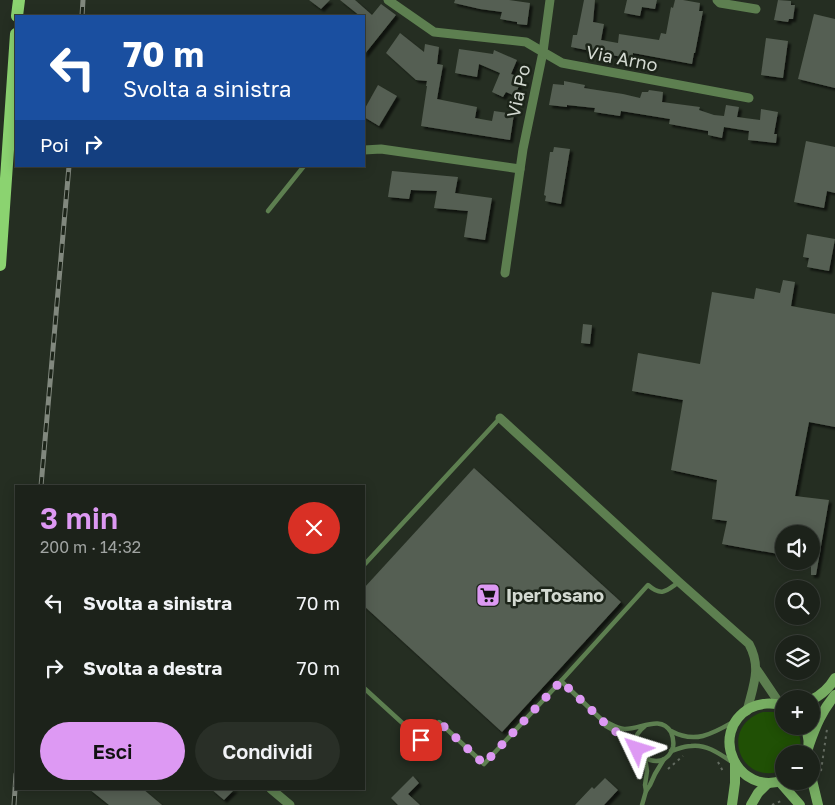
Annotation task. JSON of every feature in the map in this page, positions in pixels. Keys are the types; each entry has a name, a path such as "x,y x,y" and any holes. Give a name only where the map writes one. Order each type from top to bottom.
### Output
{"main road":[{"path":"17,15 18,0"},
{"path":"0,266 15,50"},
{"path":"820,696 835,678"},
{"path":"810,745 821,714 835,695"},
{"path":"732,805 735,764 730,740 733,727 747,710 762,704 775,704"},
{"path":"735,764 746,775 761,782 775,781"},
{"path":"751,805 758,794 775,782"},
{"path":"786,790 800,805"},
{"path":"817,790 818,805"}],"street":[{"name":"Via Po","path":"388,0 434,32 526,42 543,52 520,169 505,274"},
{"path":"543,52 550,0"},
{"path":"717,0 720,3 756,9"},
{"name":"Via Arno","path":"543,52 562,63 749,98"},
{"path":"365,150 381,149 520,169"},
{"path":"500,418 749,644 755,658 757,670 747,710"},
{"path":"757,670 775,695"},
{"path":"272,790 290,805"}],"lane":[{"path":"268,211 303,167"},
{"path":"365,564 500,418"},
{"path":"365,689 421,740 439,722 484,764 648,585 656,592 660,592 669,589 679,582"},
{"path":"561,681 606,726 627,738 641,756 654,761 664,759"},
{"path":"603,721 621,728 633,729 649,724 658,724 663,725 679,736 700,737 716,732 737,720"},
{"path":"637,749 637,736 645,726"},
{"path":"646,790 654,774 673,747 670,731"},
{"path":"671,751 689,746 702,746 735,764"},
{"path":"642,805 646,790 647,772 645,758"}],"path":[{"path":"820,762 828,726"},
{"path":"665,772 684,755"},
{"path":"716,759 725,775"},
{"path":"772,805 781,801 788,805"}],"green space":[{"path":"763,712 775,712 775,735 799,735 800,745 775,745 775,772 769,773 756,770 746,763 740,753 738,741 741,729 749,719"}],"building":[{"path":"309,0 330,0 321,9"},
{"path":"340,0 355,0 372,15 381,4 396,15 365,54 365,15 359,15"},
{"path":"455,0 509,0 530,3 527,25 500,19 502,12 454,3"},
{"path":"584,0 595,0 593,22 604,24 601,40 618,43 619,34 659,40 661,33 666,34 671,7 673,8 675,0 700,3 699,11 703,11 692,64 633,53 632,59 571,47 573,35 577,35"},
{"path":"627,0 657,0 655,9 642,7 640,16 624,13"},
{"path":"778,0 791,1 791,5 795,5 793,19 789,19 788,22 774,20"},
{"path":"814,14 835,19 835,88 798,79"},
{"path":"400,33 424,52 425,44 439,47 437,64 443,65 437,99 477,107 475,118 492,121 494,111 514,114 510,140 421,126 427,81 416,80 386,53"},
{"path":"766,38 788,41 783,78 761,75"},
{"path":"459,49 493,54 494,50 517,60 511,74 522,78 515,96 506,92 503,97 492,92 500,73 479,64 477,77 455,73"},
{"path":"564,81 585,85 584,88 640,98 642,92 648,92 649,90 663,92 662,102 700,107 699,110 714,115 724,116 726,105 739,107 737,117 760,120 761,109 778,112 774,134 777,134 776,143 748,140 749,131 724,127 722,138 708,135 708,131 669,124 670,119 621,111 620,116 594,112 595,108 549,105 553,84 564,85"},
{"path":"378,85 397,96 379,126 365,118 365,108"},
{"path":"806,141 835,147 835,193 827,191 824,208 794,202"},
{"path":"554,147 570,149 561,204 545,201 546,196 544,195 550,152 553,152"},
{"path":"392,171 458,177 455,193 492,198 485,240 464,237 468,211 434,208 437,191 411,190 409,199 388,197"},
{"path":"807,234 835,239 829,271 807,267 809,258 803,257"},
{"path":"783,280 795,282 791,306 835,314 835,427 809,422 795,496 829,500 820,552 820,525 775,525 775,553 722,544 727,521 712,519 717,480 671,470 683,400 632,391 638,353 700,364 712,292 754,299 756,288 780,293"},
{"path":"583,324 592,325 590,344 581,343"},
{"name":"IperTosano","path":"474,468 621,602 502,732 365,607 365,587"},
{"path":"811,570 817,570 816,575 811,575"},
{"path":"413,776 419,783 408,794 420,805 398,805 391,798"},
{"path":"605,778 618,790 604,805 575,805 592,787 594,789"},
{"path":"90,790 144,790 162,805 109,805"},
{"path":"212,790 234,790 224,800"}],"railway":[{"path":"82,15 83,0"},
{"path":"41,485 69,167"},
{"path":"14,805 15,790"}],"place":[{"name":"IperTosano","path":"488,595"}],"route":[{"path":"421,740 439,722 484,764 561,681 606,726 627,738 637,749"}]}
